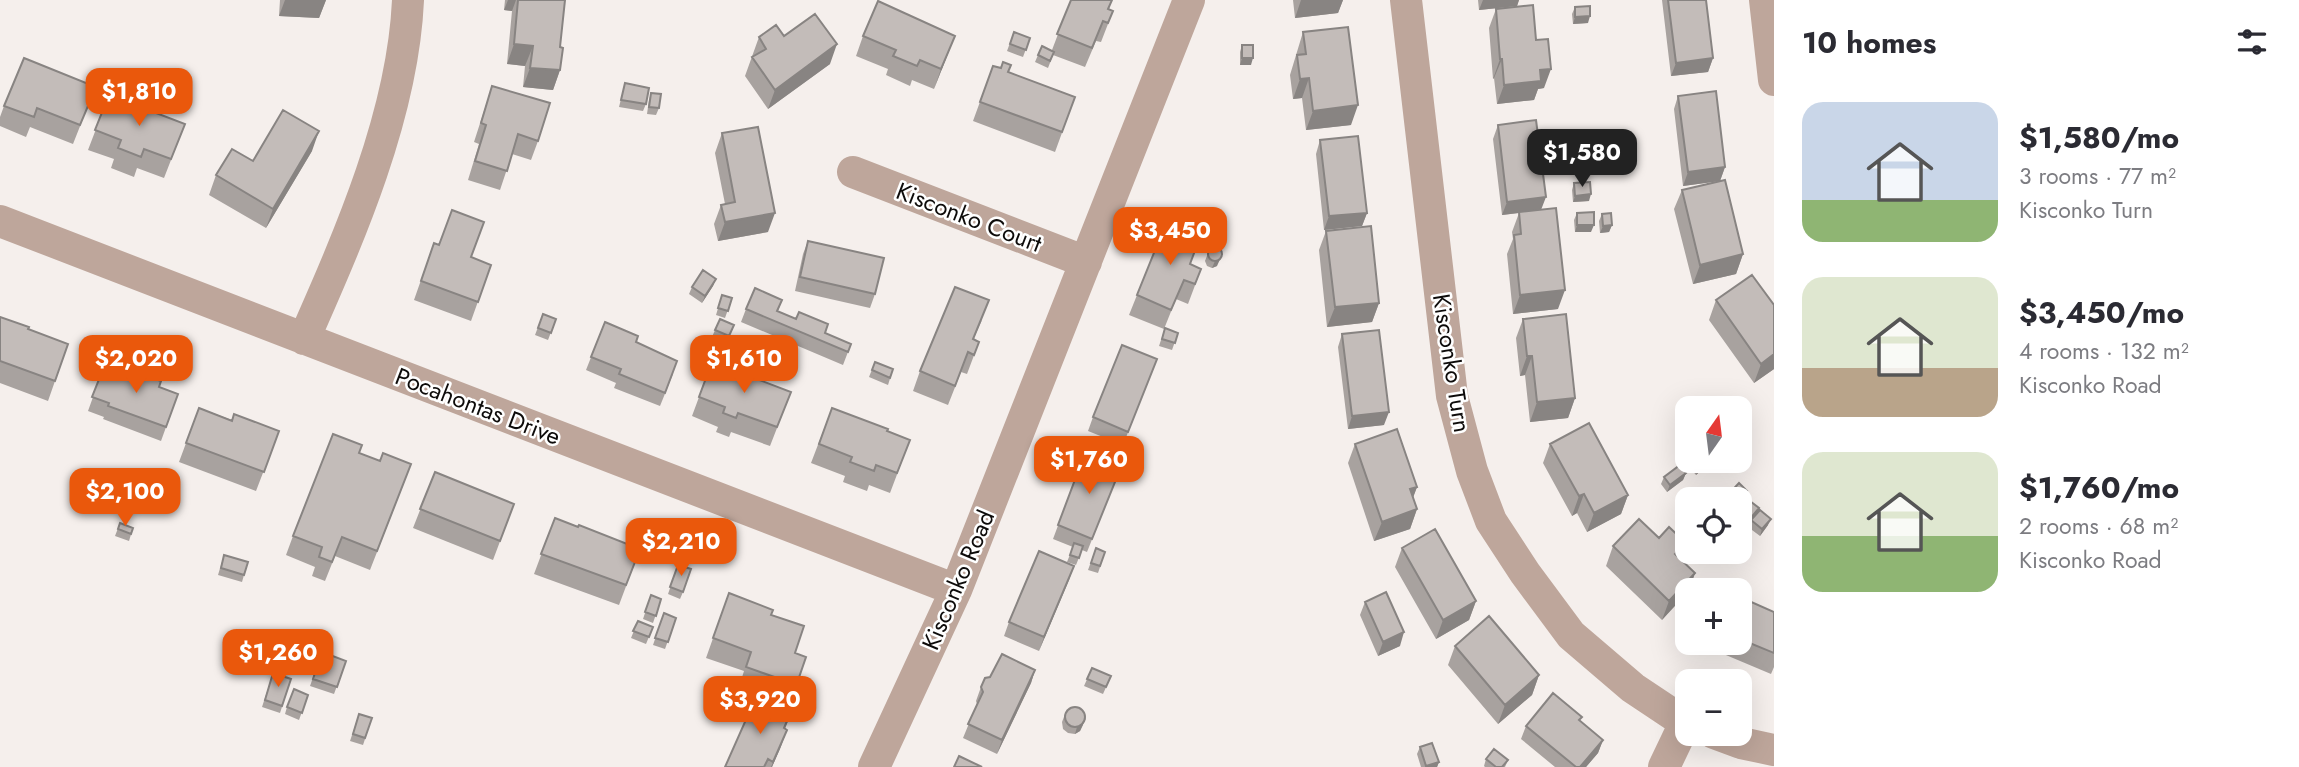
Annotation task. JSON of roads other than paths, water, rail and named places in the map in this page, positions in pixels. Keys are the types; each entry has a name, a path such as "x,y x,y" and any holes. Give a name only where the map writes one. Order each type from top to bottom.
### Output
{"street":[{"path":"304,339 357,215 386,125 398,72 408,0"},
{"name":"Kisconko Road","path":"874,767 956,590 1189,0"},
{"name":"Kisconko Turn","path":"1406,0 1452,396 1472,471 1491,521 1571,635 1633,688 1675,714"},
{"path":"1765,0 1774,80"},
{"name":"Kisconko Court","path":"853,172 1086,262"},
{"name":"Pocahontas Drive","path":"0,221 956,590"},
{"name":"Kisconko Turn","path":"1752,745 1774,750"},
{"path":"1664,767 1681,746"}]}
